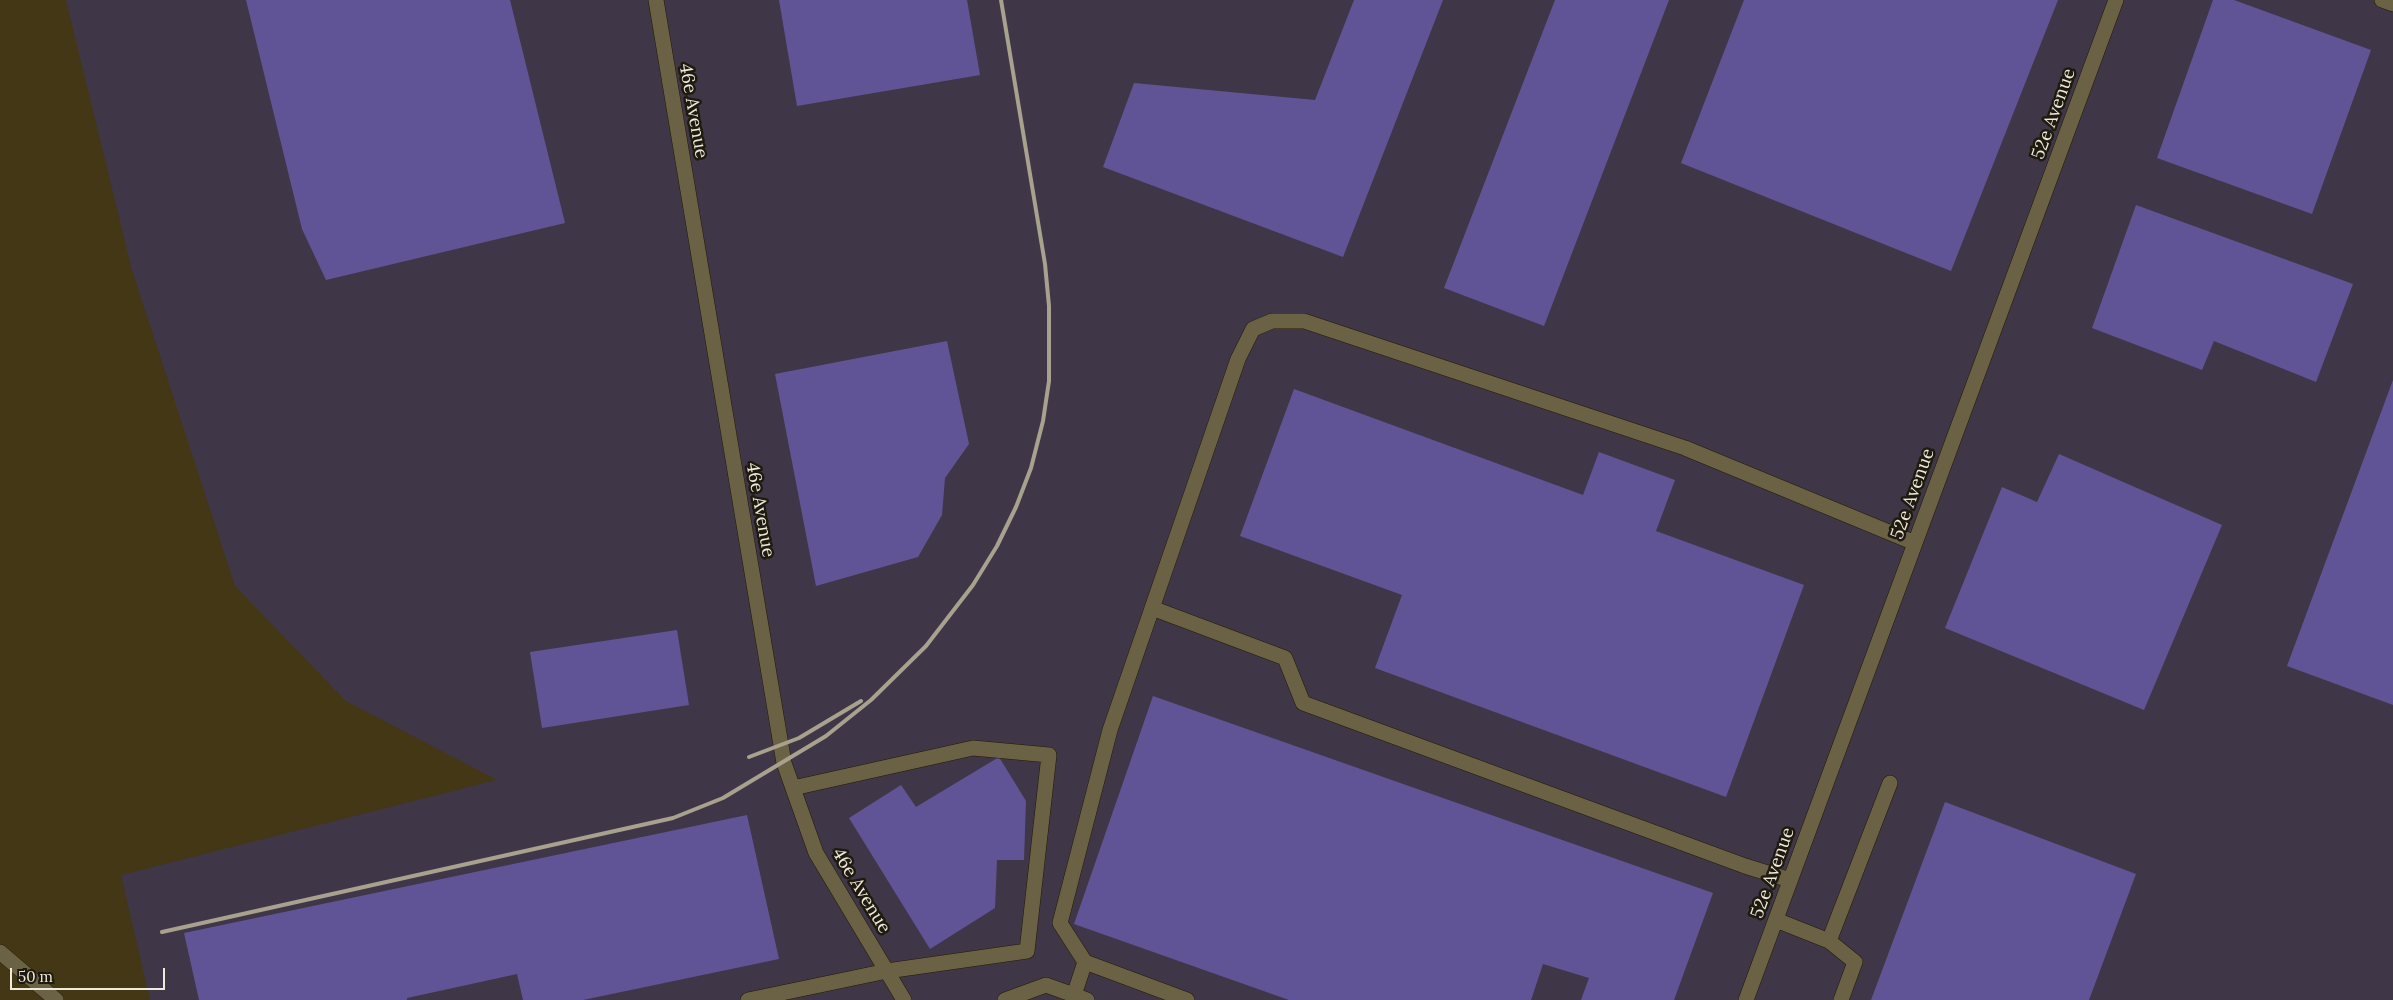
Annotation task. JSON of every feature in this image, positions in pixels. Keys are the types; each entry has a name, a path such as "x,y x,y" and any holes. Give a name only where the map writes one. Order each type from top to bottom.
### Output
{"street":[{"name":"46e Avenue","path":"656,0 784,763 816,853 904,1000"},
{"name":"52e Avenue","path":"1746,1000 2116,0"},
{"path":"2382,0 2393,4"},
{"path":"1187,1000 1158,995 1085,962 1060,923 1110,730 1238,359 1253,330 1272,322 1304,321 1685,448 1915,543"},
{"path":"1152,608 1285,658 1303,703 1745,866 1790,880"},
{"path":"748,1000 887,971 1026,951 1049,755 973,748 793,788"},
{"path":"1829,940 1890,783"},
{"path":"1776,920 1829,940 1855,962 1841,1000"},
{"path":"0,952 56,1000"},
{"path":"1005,1000 1046,985 1080,997 1085,962"}],"shaded area":[{"path":"0,0 2393,0 2393,1000 0,1000"},
{"path":"0,0 66,0 132,270 235,586 346,701 497,780 121,875 150,1000 0,1000"}],"building":[{"path":"246,0 510,0 565,223 326,280 302,229"},
{"path":"779,0 967,0 980,75 797,106"},
{"path":"1354,0 1443,0 1343,257 1103,167 1134,83 1315,100"},
{"path":"1555,0 1669,0 1544,326 1444,288"},
{"path":"1744,0 2058,0 1951,271 1681,163"},
{"path":"2213,0 2234,0 2371,50 2312,214 2157,158"},
{"path":"2136,205 2353,284 2316,382 2214,341 2202,370 2092,328"},
{"path":"947,341 969,444 945,478 942,515 918,557 816,586 775,374"},
{"path":"2393,380 2393,705 2287,666"},
{"path":"1294,389 1583,495 1599,452 1675,480 1656,531 1804,585 1726,797 1375,668 1402,595 1240,536"},
{"path":"2059,454 2222,525 2144,710 1945,628 2002,487 2037,502"},
{"path":"677,630 689,705 542,728 530,652"},
{"path":"1153,696 1713,893 1674,1000 1581,1000 1589,978 1543,964 1531,1000 1289,1000 1074,924"},
{"path":"999,757 1026,801 1024,860 997,860 995,908 930,949 849,818 901,785 916,807"},
{"path":"1945,802 2136,874 2089,1000 1871,1000"},
{"path":"747,815 779,959 583,1000 523,1000 517,974 407,998 407,1000 199,1000 184,933"}],"railway":[{"path":"162,932 673,818 723,798 826,736 871,700 926,646 973,585 997,546 1016,507 1031,468 1043,421 1049,381 1049,306 1045,264 1001,0"},
{"path":"749,757 799,738 861,701"}]}
